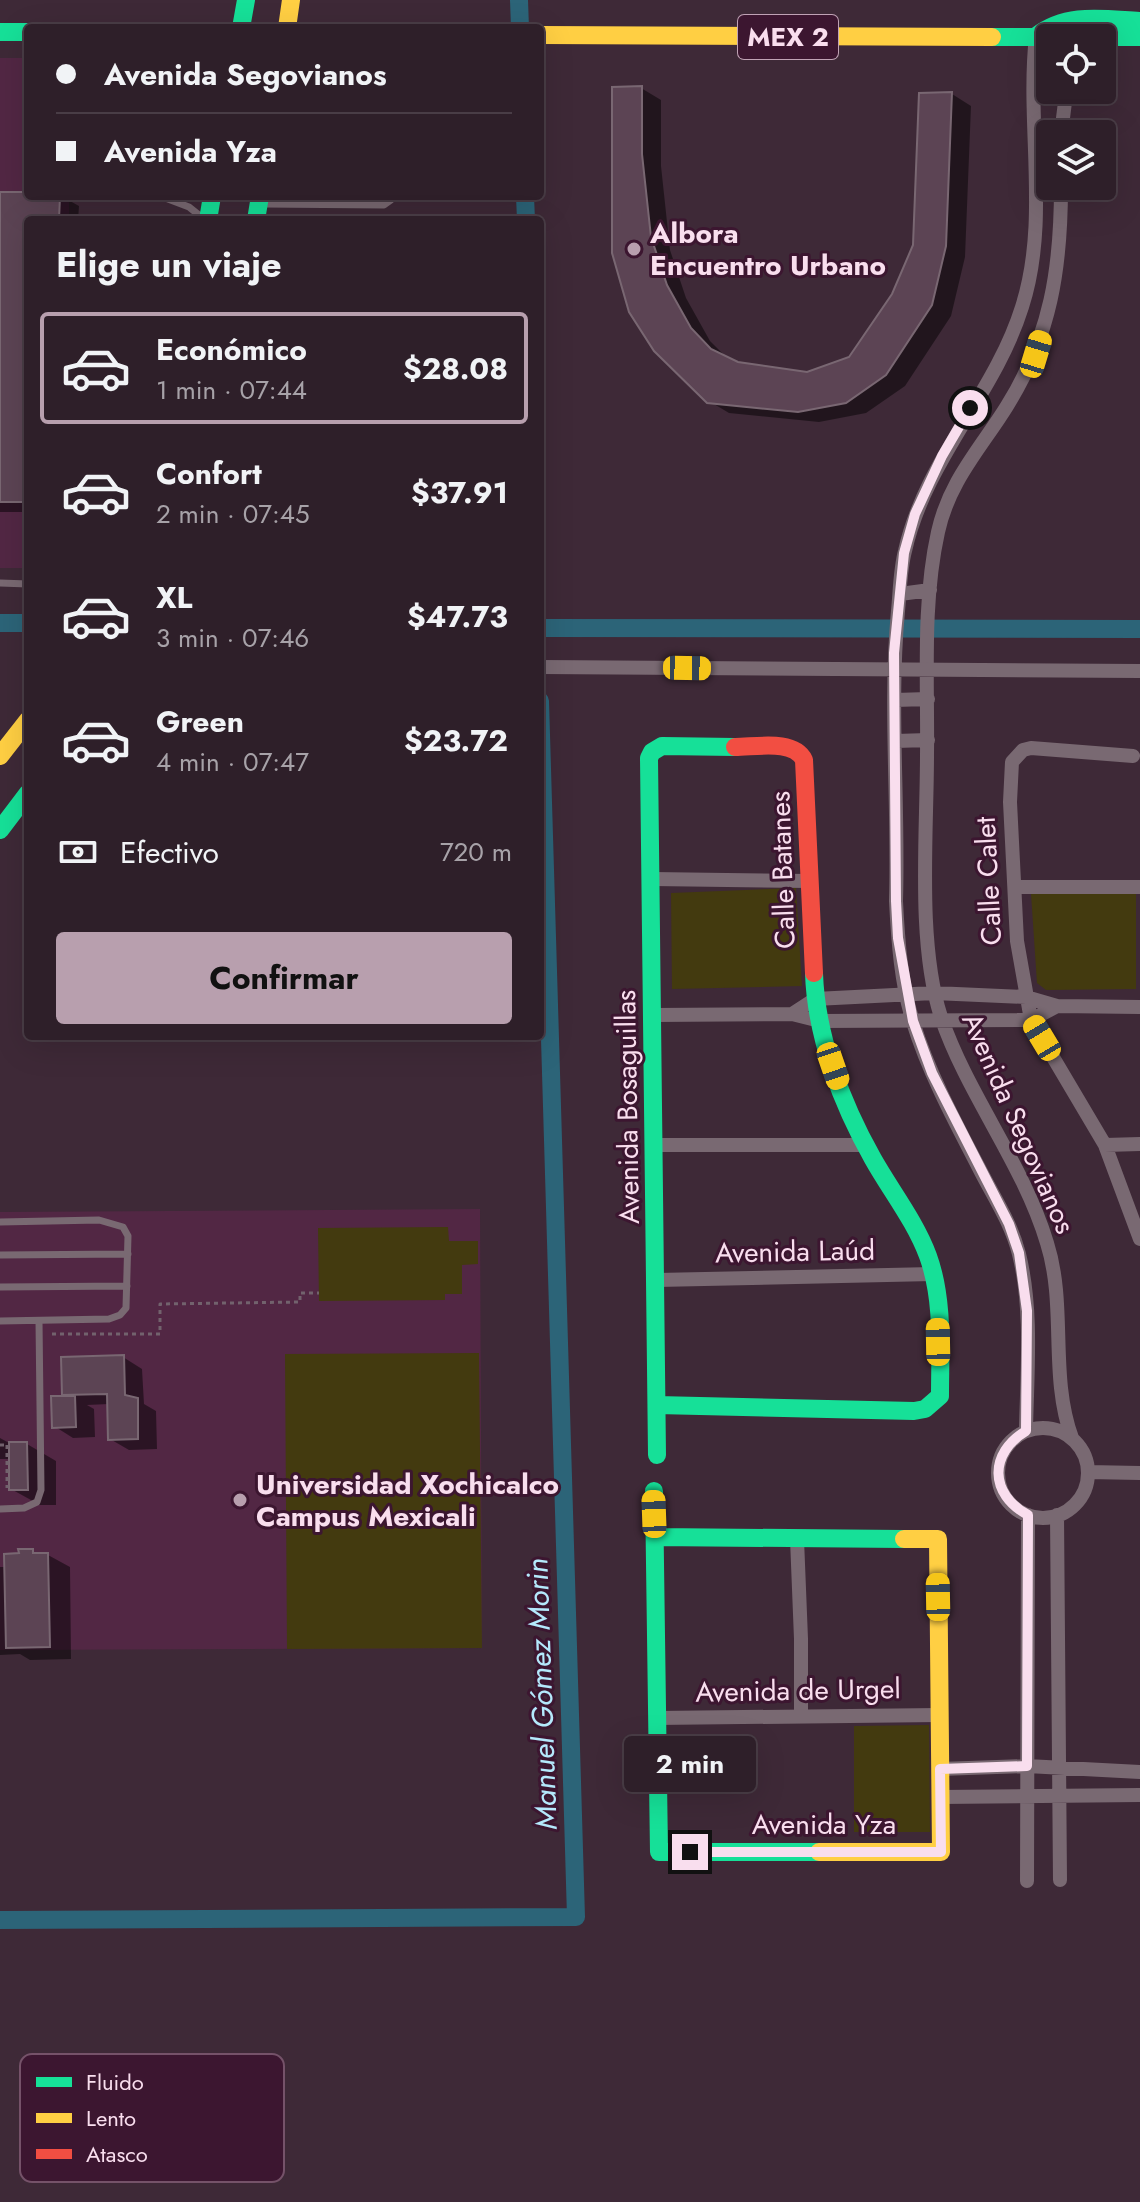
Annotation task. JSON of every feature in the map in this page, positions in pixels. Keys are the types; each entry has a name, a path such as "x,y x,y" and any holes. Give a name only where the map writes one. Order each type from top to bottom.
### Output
{"street":[{"path":"242,24 246,0"},
{"path":"288,24 291,0"},
{"path":"1052,24 1063,19 1140,21"},
{"path":"0,32 24,32"},
{"name":"MEX 2","path":"544,35 1036,36"},
{"name":"Avenida Segovianos","path":"1026,1431 1027,1311 1019,1253 1009,1224 932,1073 906,994 896,901 894,653 904,553 915,514 942,456 997,367 1023,304 1032,255 1035,214 1032,71 1036,36"},
{"name":"MEX 2","path":"1116,38 1140,37"},
{"name":"Avenida Segovianos","path":"1061,200 1058,272 1036,354 950,496 934,549 928,663 928,942 934,993 942,1020 963,1070 1038,1214 1049,1247 1057,1294 1060,1392 1072,1438"},
{"path":"899,597 930,594"},
{"path":"544,667 894,670 928,663 1140,671"},
{"path":"895,700 928,699"},
{"path":"0,756 24,725"},
{"path":"896,741 928,740"},
{"name":"Avenida Bosaguillas","path":"657,1455 649,758 662,746 790,747"},
{"name":"Calle Batanes","path":"657,1405 914,1411 925,1409 940,1396 937,1288 927,1254 865,1145 840,1085 820,1021 815,999 806,768 803,756 790,747"},
{"name":"Calle Calet","path":"1133,756 1031,748 1023,750 1012,762 1010,802 1017,941 1031,1020 1105,1145 1140,1239"},
{"path":"0,830 24,798"},
{"path":"652,879 810,881"},
{"path":"1015,887 1140,887"},
{"path":"792,1014 815,999 934,993 1026,997 1057,1006 1140,1007"},
{"path":"654,1015 792,1014 820,1021 1031,1020 1057,1006"},
{"path":"1105,1145 1140,1144"},
{"path":"655,1145 865,1145"},
{"name":"Avenida Laúd","path":"657,1280 933,1274"},
{"path":"1050,1428 1072,1438 1086,1459 1088,1472 1083,1494 1067,1511 1057,1515 1028,1515 1016,1508 1000,1486 998,1473 1006,1448 1026,1431 1050,1428"},
{"path":"1088,1472 1140,1473"},
{"path":"654,1491 657,1718"},
{"path":"1027,1881 1028,1515"},
{"path":"1057,1515 1060,1880"},
{"path":"655,1537 938,1539 940,1797 1140,1795"},
{"path":"797,1539 801,1717"},
{"name":"Avenida de Urgel","path":"657,1718 939,1715"},
{"name":"Avenida Yza","path":"657,1718 659,1852 941,1852 940,1797"},
{"path":"940,1769 1027,1766 1140,1772"}],"lane":[{"path":"171,200 189,207 209,207"},
{"path":"258,207 384,205 391,200"},
{"path":"0,583 24,584"},
{"path":"0,1222 99,1220 123,1227 128,1236 126,1308 120,1315 109,1319 0,1321"},
{"path":"0,1255 128,1254"},
{"path":"0,1287 127,1286"},
{"path":"0,1509 24,1508 37,1502 41,1490 39,1321"}],"path":[{"path":"52,1334 160,1334 160,1304 300,1302 300,1293 319,1293"},
{"path":"0,1445 8,1445 8,1488 0,1488"}],"shaded area":[{"path":"0,58 24,58 24,200 69,200 69,216 24,216 24,568 0,568"},
{"path":"796,888 802,986 672,989 671,893"},
{"path":"1136,892 1136,989 1046,990 1037,983 1031,894"},
{"name":"Universidad Xochicalco Campus Mexicali","path":"480,1209 482,1648 0,1650 0,1212"},
{"path":"448,1227 449,1241 478,1241 478,1264 462,1265 462,1294 445,1294 445,1300 319,1301 318,1228"},
{"path":"479,1353 482,1648 287,1649 285,1354"},
{"path":"929,1725 930,1832 854,1832 854,1726"}],"building":[{"name":"Albora Encuentro Urbano","path":"642,86 642,154 651,237 667,285 691,328 711,349 738,362 807,372 849,357 892,294 913,245 919,93 952,92 946,246 932,305 886,375 846,403 798,412 707,403 654,351 629,312 612,253 612,87"},
{"path":"0,192 24,192 24,200 60,200 59,216 24,216 24,502 0,502"},
{"path":"124,1355 125,1395 138,1398 138,1439 108,1440 107,1394 62,1395 61,1357"},
{"path":"51,1396 75,1396 76,1427 52,1428"},
{"path":"9,1442 27,1442 28,1490 9,1490"},
{"path":"18,1549 48,1553 50,1647 6,1648 4,1554 19,1553"}],"waterway":[{"name":"Manuel Gómez Morin","path":"519,0 520,24"},
{"name":"Manuel Gómez Morin","path":"525,200 526,216"},
{"path":"0,623 24,623"},
{"path":"544,628 1140,629"},
{"name":"Manuel Gómez Morin","path":"0,1920 576,1917 544,836"}],"traffic: fast":[{"path":"242,24 246,0"},
{"path":"1058,24 1086,19 1140,21"},
{"path":"0,32 24,32"},
{"path":"992,37 1140,37"},
{"path":"209,216 211,200"},
{"path":"257,216 259,200"},
{"path":"657,1455 649,758 662,746 735,747"},
{"path":"0,830 24,798"},
{"path":"657,1405 914,1411 925,1409 940,1396 940,1325 937,1290 928,1256 873,1159 841,1093 825,1045 814,973"},
{"path":"654,1491 659,1852 819,1852"},
{"path":"655,1537 904,1539"}],"traffic: slow":[{"path":"288,24 291,0"},
{"path":"544,35 992,37"},
{"path":"0,756 24,725"},
{"path":"819,1852 941,1852 938,1539 904,1539"}],"traffic: jam":[{"path":"735,747 783,747 799,753 804,760 814,973"}],"place":[{"name":"Albora Encuentro Urbano","path":"634,249"},
{"name":"Universidad Xochicalco Campus Mexicali","path":"240,1500"}],"route":[{"path":"690,1852 941,1852 940,1769 1027,1766 1028,1515 1007,1498 1000,1486 998,1473 1006,1448 1026,1431 1028,1359 1025,1282 1009,1224 932,1073 913,1021 898,938 896,901 894,653 904,553 915,514 942,456 970,408"}]}
